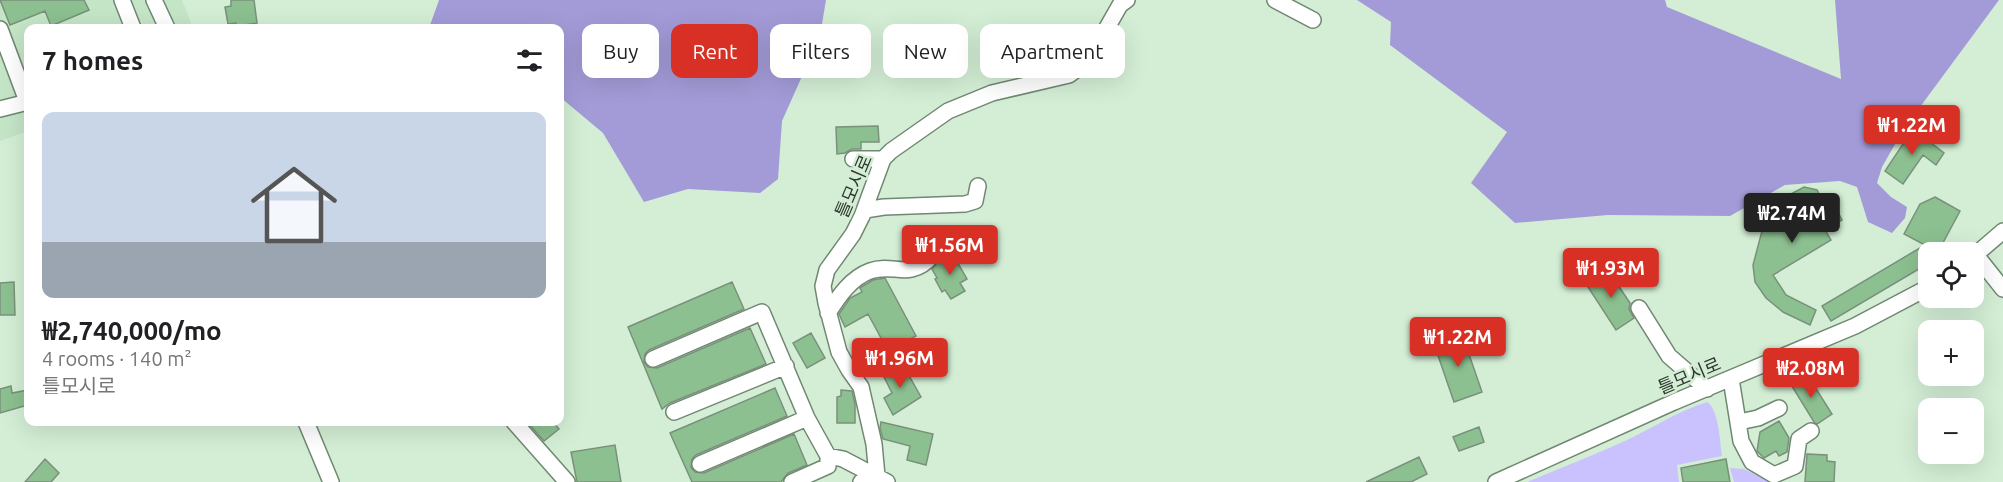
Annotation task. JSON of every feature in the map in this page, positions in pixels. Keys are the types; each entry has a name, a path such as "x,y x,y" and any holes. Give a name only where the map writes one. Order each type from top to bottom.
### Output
{"street":[{"path":"122,0 131,24"},
{"path":"154,0 165,24"},
{"name":"틀모시로","path":"882,479 861,387 839,352 828,314 823,285 827,270 853,234 883,159 948,111 992,93 1070,75 1088,61 1120,5 1127,0"},
{"path":"1275,0 1313,20"},
{"path":"0,29 24,92"},
{"path":"0,109 24,104"},
{"path":"853,159 883,159"},
{"path":"864,210 884,207 965,204 975,201 978,186"},
{"path":"1984,248 2003,231"},
{"path":"828,314 845,289 869,271 882,267 911,269 930,258 939,245 940,235"},
{"path":"1984,267 2003,289"},
{"name":"틀모시로","path":"1496,482 1855,326 1918,293"},
{"path":"1639,308 1669,356 1707,389"},
{"path":"653,359 762,312 807,418 828,456 828,466 792,482"},
{"path":"674,412 786,366"},
{"path":"1731,379 1742,441 1752,462 1774,475 1795,466 1799,439 1811,431"},
{"path":"1738,422 1758,418 1779,408"},
{"path":"700,464 807,418"},
{"path":"308,426 331,482"},
{"path":"518,426 567,482"},
{"path":"828,456 843,459 882,479"},
{"path":"861,482 882,479"}],"shaded area":[{"path":"0,0 182,0 191,24 24,24 24,132 0,141"},
{"path":"439,0 826,0 822,24 770,24 770,78 801,78 782,121 778,179 760,193 688,189 644,202 603,133 564,100 564,24 430,24"},
{"path":"1357,0 1665,0 1667,7 1841,79 1835,0 1999,0 1903,130 1882,167 1877,183 1891,197 1907,207 1905,218 1892,233 1868,222 1857,187 1840,181 1785,185 1730,216 1608,215 1515,223 1471,183 1507,132 1390,45 1391,22"},
{"path":"1707,402 1716,419 1722,456 1677,465 1679,482 1527,482 1615,446"},
{"path":"1730,468 1744,469 1770,482 1734,482"}],"building":[{"path":"0,0 84,0 89,10 56,24 50,24 45,11 10,25"},
{"path":"231,0 254,0 257,23 228,24 225,7 231,6"},
{"path":"878,126 879,142 861,142 861,149 852,149 837,154 836,127"},
{"path":"1913,129 1944,153 1936,165 1923,155 1903,184 1885,171"},
{"path":"1804,187 1817,190 1821,198 1829,195 1842,220 1825,230 1831,240 1773,275 1786,295 1816,310 1810,325 1783,312 1766,298 1755,282 1753,265 1767,212 1774,203"},
{"path":"1935,197 1960,211 1943,242 1919,242 1904,234 1920,204"},
{"path":"1918,249 1918,270 1831,321 1822,306"},
{"path":"945,253 947,256 952,253 967,279 960,283 965,291 951,299 945,290 942,292 932,269"},
{"path":"1608,270 1630,303 1629,309 1634,318 1616,330 1586,284"},
{"path":"885,278 916,336 888,351 868,314 845,327 839,314 850,298 862,292 860,288 873,280"},
{"path":"14,282 15,315 0,315 0,283"},
{"path":"732,282 744,309 649,350 645,354 644,362 648,367 657,368 750,328 766,364 670,403 662,409 628,327"},
{"path":"811,333 825,358 807,368 793,343"},
{"path":"1462,334 1482,392 1454,402 1434,344"},
{"path":"902,363 921,397 893,415 884,398 892,393 883,375"},
{"path":"1806,373 1832,414 1817,424 1790,383"},
{"path":"11,386 12,393 24,391 24,406 0,413 0,389"},
{"path":"775,388 787,416 696,455 692,459 691,467 695,472 704,473 794,434 807,465 788,473 781,482 692,482 670,433"},
{"path":"841,390 852,391 855,423 837,423 837,397 841,396"},
{"path":"1779,421 1789,438 1787,452 1779,456 1776,451 1764,458 1757,451 1760,432"},
{"path":"881,422 933,434 926,465 907,460 910,446 883,439"},
{"path":"531,426 556,426 559,429 544,441"},
{"path":"1479,427 1484,442 1459,451 1453,437"},
{"path":"615,445 621,482 577,482 571,452"},
{"path":"1807,454 1827,455 1827,461 1835,462 1834,482 1805,482"},
{"path":"1419,457 1427,474 1411,482 1366,482"},
{"path":"45,459 59,473 51,482 25,482"},
{"path":"1726,459 1730,482 1683,482 1681,468"}]}
